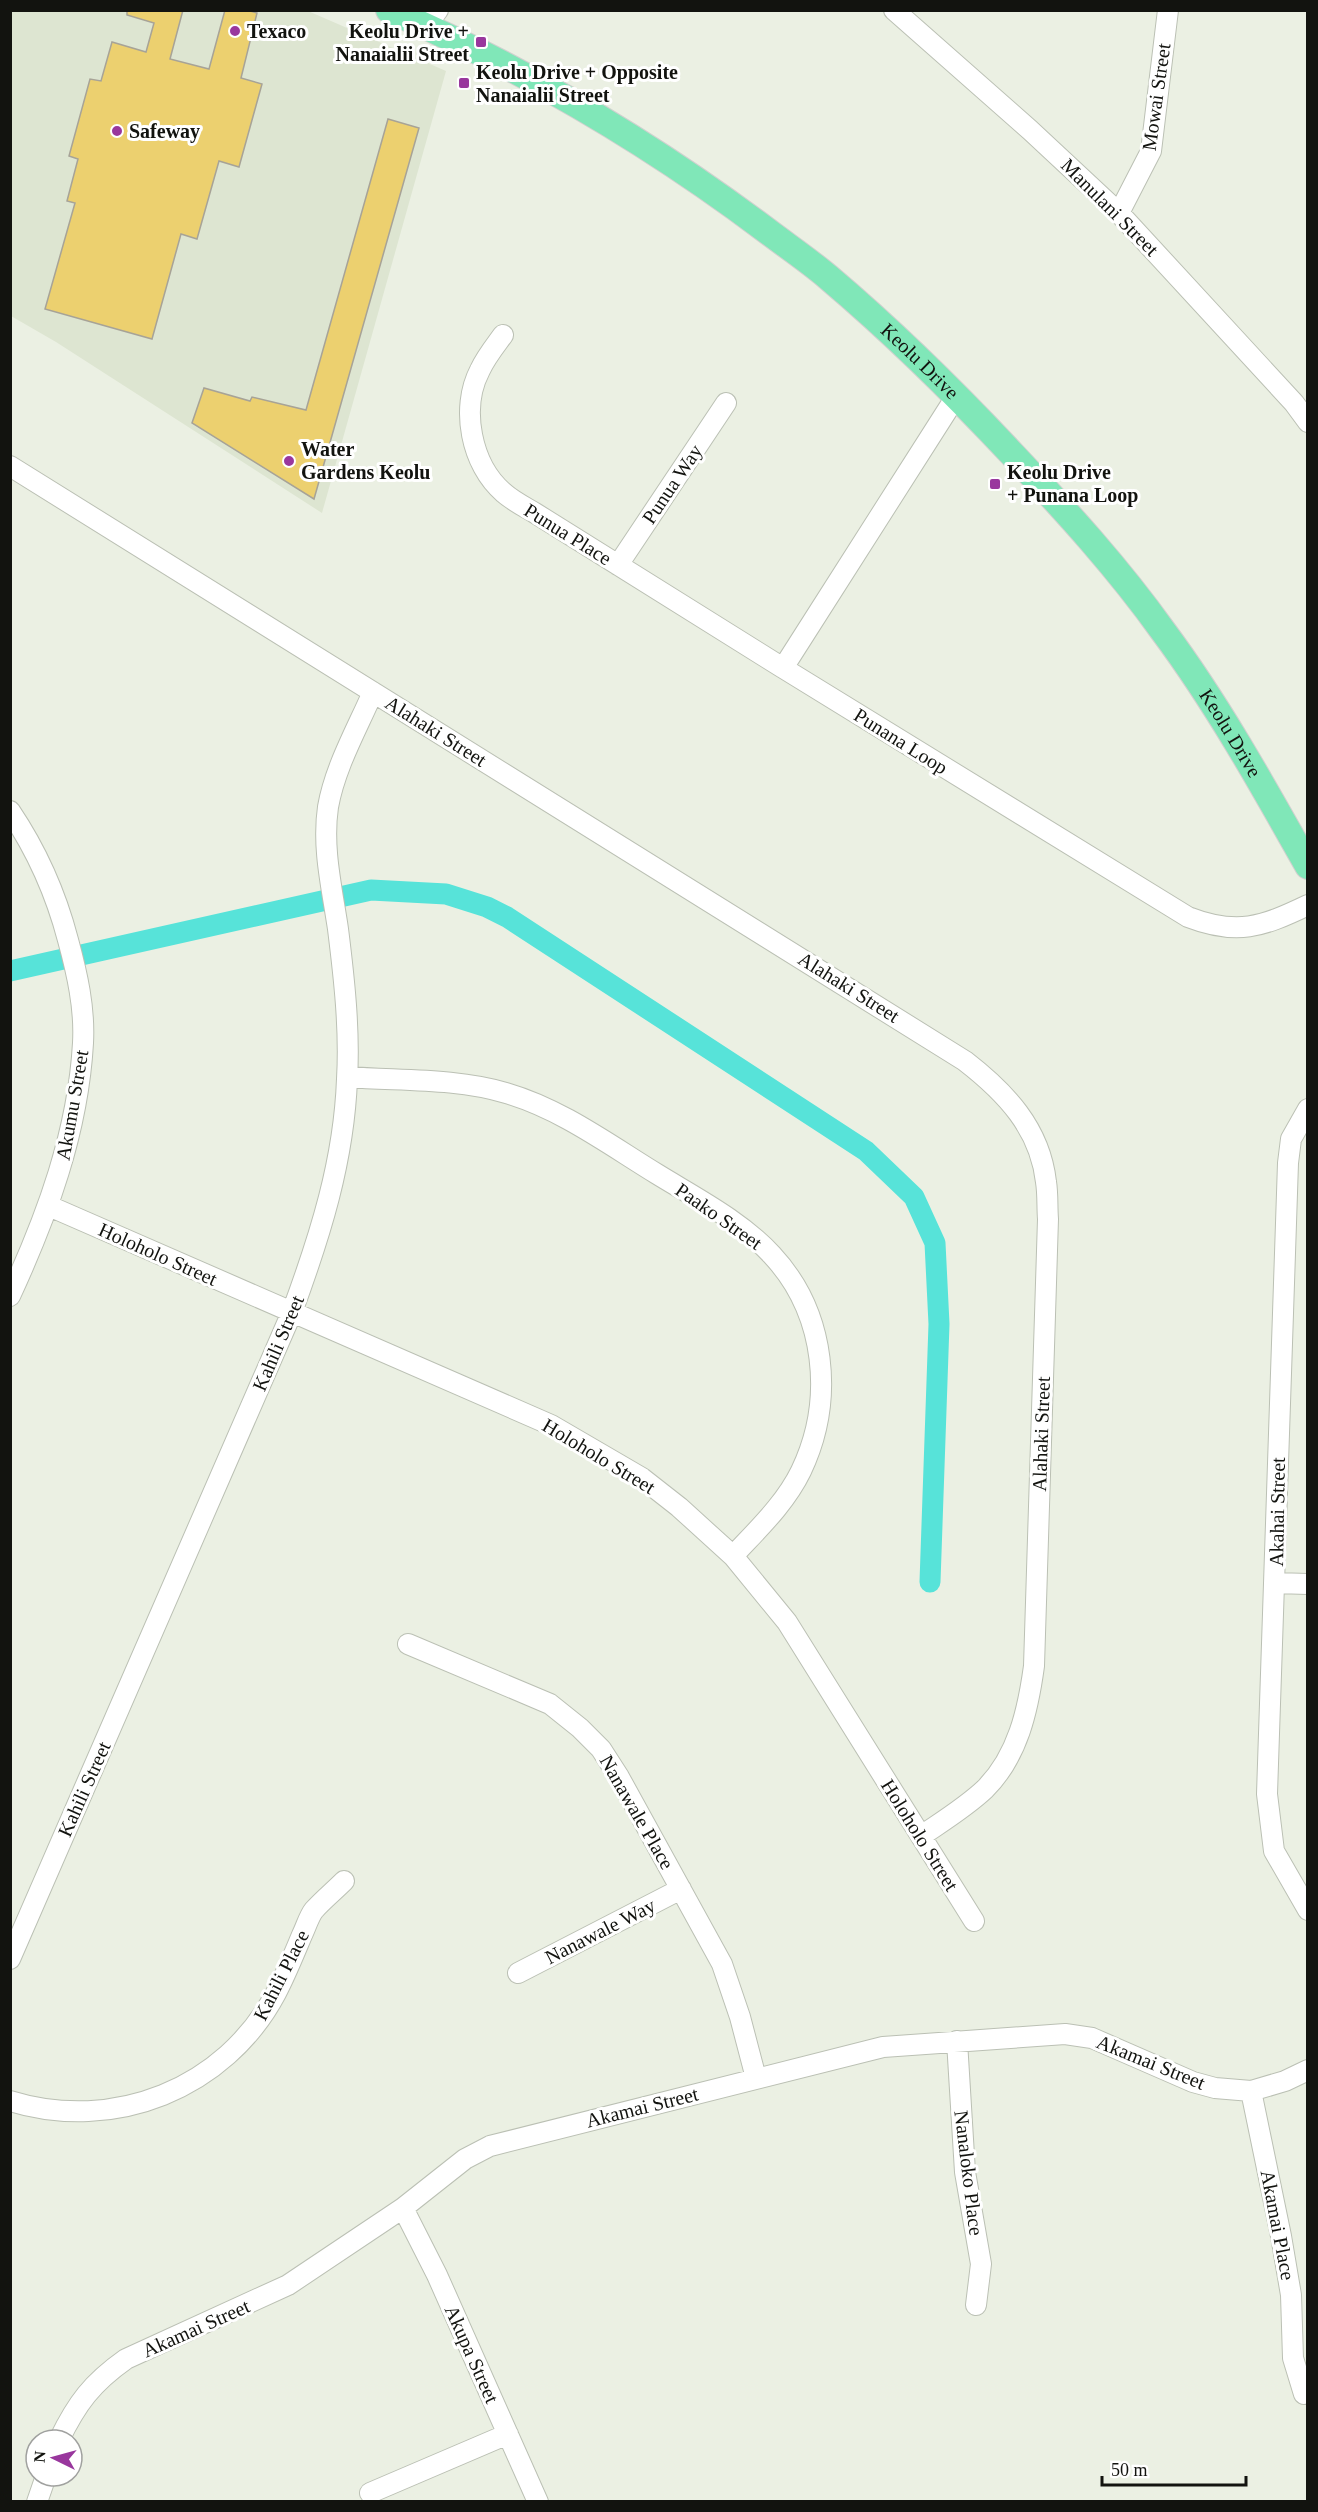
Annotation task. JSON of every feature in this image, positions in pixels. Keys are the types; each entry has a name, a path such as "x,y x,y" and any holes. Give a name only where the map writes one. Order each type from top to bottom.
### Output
{"main road":[{"name":"Keolu Drive","path":"390,10 432,18 637,141 726,200 825,274 884,325 957,395 1077,523 1163,630 1265,789 1308,866"}],"street":[{"name":"Manulani Street","path":"894,10 1030,130 1119,213 1294,403 1308,422"},
{"name":"Mowai Street","path":"1119,213 1151,151 1168,10"},
{"name":"Punua Place","path":"503,335 479,371 471,399 470,427 477,452 488,475 503,493 783,668"},
{"path":"783,668 957,395"},
{"name":"Punua Way","path":"618,565 726,403"},
{"name":"Alahaki Street","path":"10,466 965,1061 1005,1094 1024,1119 1037,1148 1046,1180 1048,1220 1034,1654 1029,1703 1019,1737 1004,1765 986,1788 965,1806 921,1836"},
{"name":"Punana Loop","path":"783,668 1188,917 1211,926 1234,928 1256,926 1277,920 1308,905"},
{"name":"Kahili Street","path":"10,1959 292,1312 318,1240 333,1188 342,1138 348,1077 345,1000 325,836 329,805 340,767 373,692"},
{"name":"Akumu Street","path":"10,811 51,885 74,962 82,1006 83,1042 77,1098 66,1150 49,1206 10,1296"},
{"name":"Paako Street","path":"348,1077 470,1085 505,1092 551,1108 739,1226 772,1254 793,1281 808,1311 819,1349 822,1386 818,1421 800,1472 786,1496 733,1556"},
{"name":"Akahai Street","path":"1308,1109 1291,1139 1288,1163 1267,1794 1274,1851 1308,1910"},
{"name":"Holoholo Street","path":"49,1206 560,1430 642,1478 679,1507 733,1556 787,1622 974,1921"},
{"path":"1275,1583 1308,1584"},
{"name":"Nanawale Place","path":"408,1644 550,1704 580,1728 601,1749 619,1777 722,1964 740,2017 756,2078"},
{"name":"Kahili Place","path":"10,2101 32,2108 73,2113 107,2110 142,2103 174,2092 208,2072 255,2027 276,1994 313,1911 344,1881"},
{"name":"Nanawale Way","path":"518,1973 681,1889"},
{"name":"Akamai Street","path":"64,2428 74,2409 104,2374 126,2359 288,2285 403,2208 465,2159 490,2146 883,2047 1065,2034 1092,2038 1193,2082 1215,2088 1251,2091 1285,2081 1308,2070"},
{"name":"Nanaloko Place","path":"957,2041 965,2172 981,2264 976,2305"},
{"name":"Akamai Place","path":"1251,2091 1291,2295 1293,2358 1304,2394"},
{"name":"Akupa Street","path":"403,2208 437,2275 538,2502"},
{"path":"370,2493 508,2434"}],"shaded area":[{"path":"11,11 308,11 446,71 322,513 56,342 11,316"}],"building":[{"path":"127,10 183,10 170,59 209,69 225,10 247,10 257,13 241,78 262,84 239,167 219,161 197,239 181,234 152,339 45,309 75,203 67,201 78,159 69,156 90,79 101,81 112,42 146,52 154,23 127,15"},
{"path":"388,119 419,128 314,499 192,423 204,388 250,401 252,397 306,410"}],"waterway":[{"path":"10,971 371,890 446,894 487,907 507,917 866,1151 914,1197 935,1243 939,1324 930,1582"}],"place":[{"name":"Texaco","path":"235,31"},
{"name":"Keolu Drive + Nanaialii Street","path":"481,42"},
{"name":"Keolu Drive + Opposite Nanaialii Street","path":"464,83"},
{"name":"Safeway","path":"117,131"},
{"name":"Water Gardens Keolu","path":"289,461"},
{"name":"Keolu Drive + Punana Loop","path":"995,484"}]}
